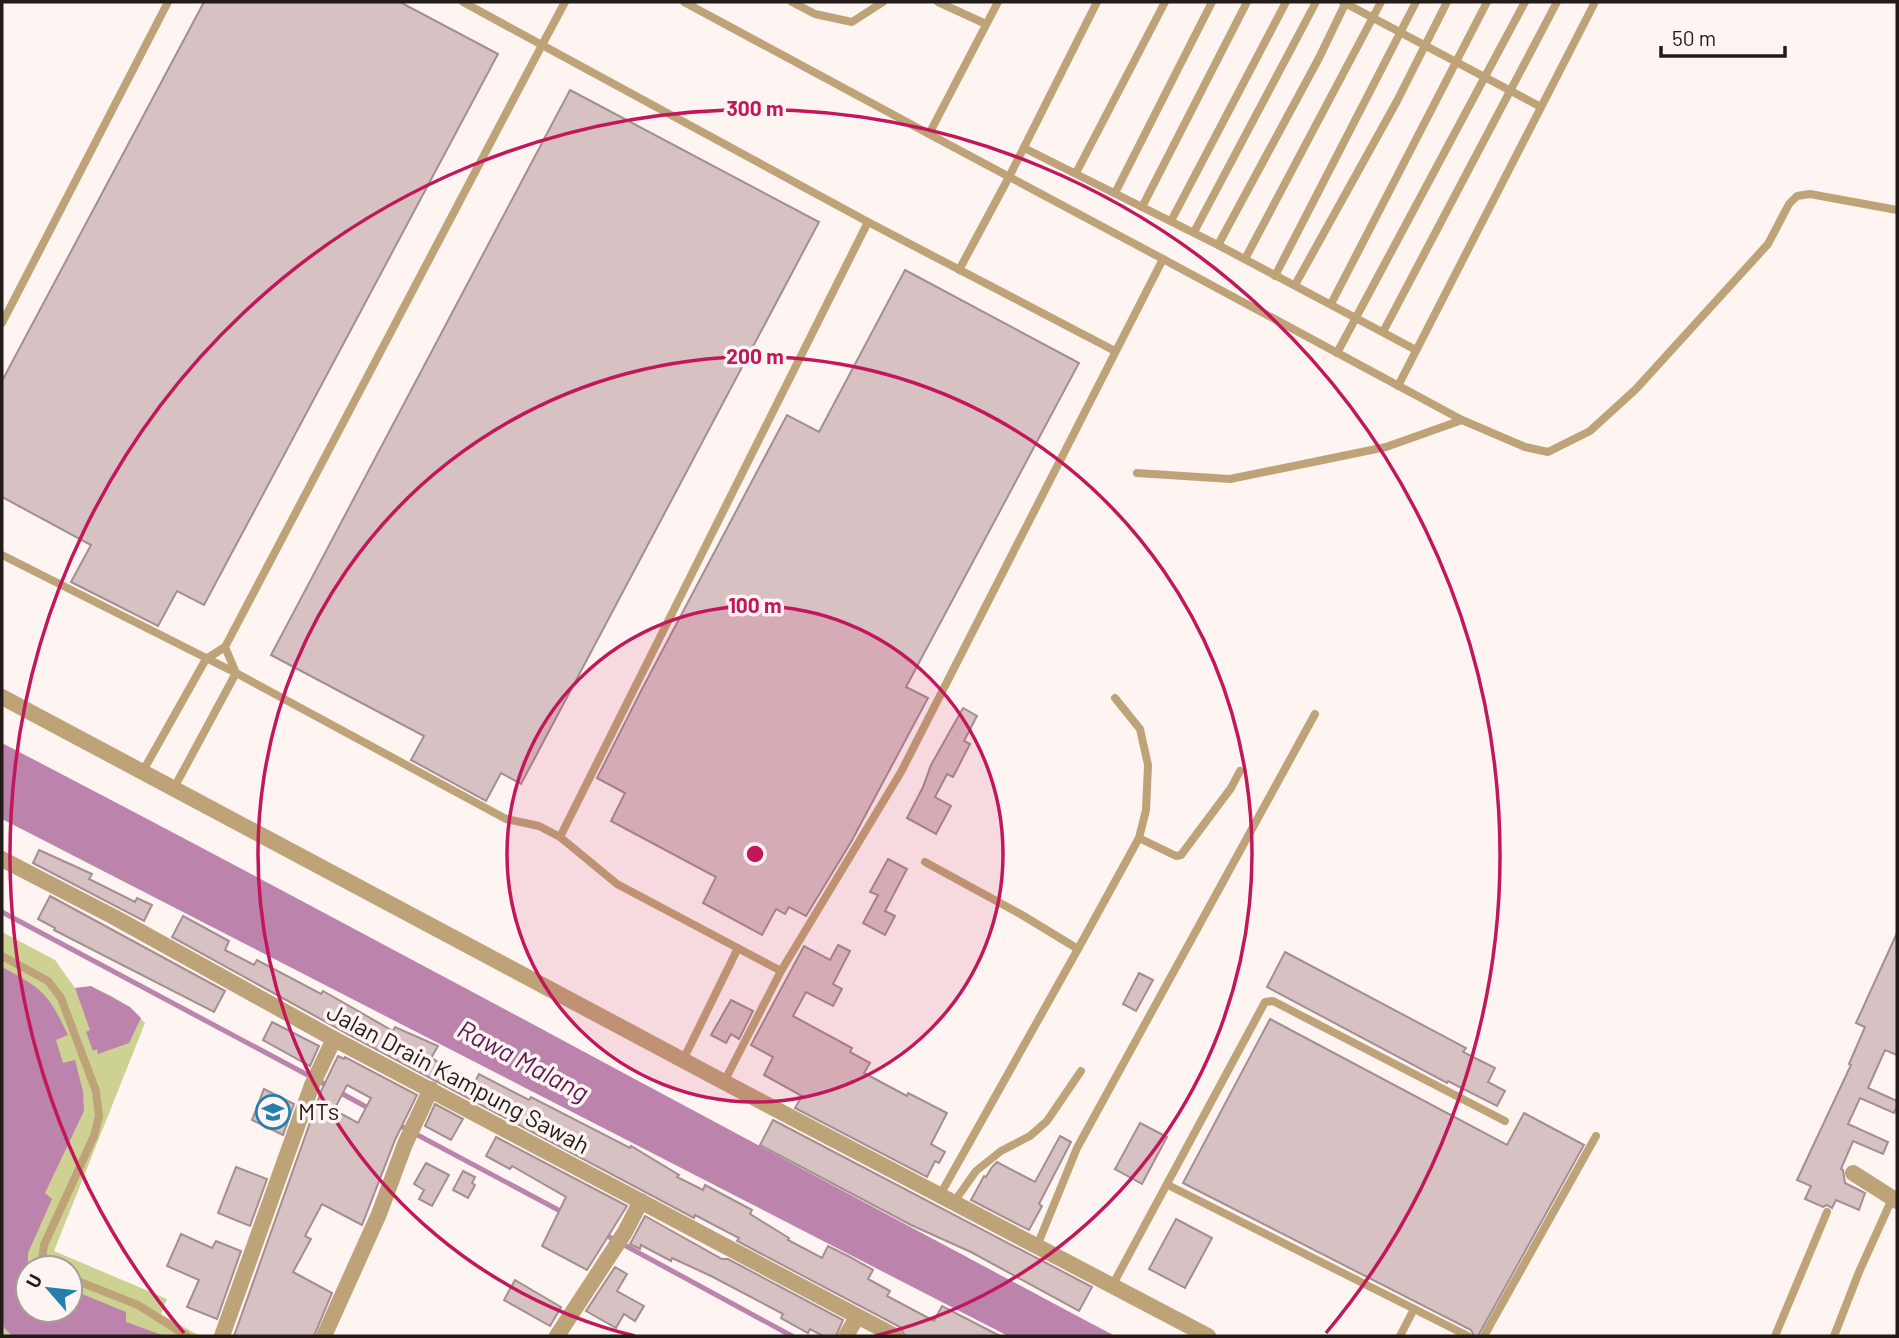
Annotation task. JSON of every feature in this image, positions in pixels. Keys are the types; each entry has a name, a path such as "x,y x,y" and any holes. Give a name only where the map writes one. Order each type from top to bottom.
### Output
{"street":[{"path":"2,697 724,1082 1208,1336"},
{"name":"Jalan Drain Kampung Sawah","path":"2,859 114,917 334,1039 895,1336"},
{"path":"222,1336 312,1085 334,1039"},
{"path":"324,1336 431,1089"},
{"path":"1853,1173 1895,1200"},
{"path":"560,1335 625,1232 641,1201"},
{"path":"846,1336 857,1317"}],"lane":[{"path":"2,323 168,2"},
{"path":"463,2 868,222 1115,351"},
{"path":"143,771 206,659 225,647 565,2"},
{"path":"684,2 1462,421 1525,447 1548,452 1590,432 1636,390 1768,244 1789,204 1797,196 1810,194 1897,210"},
{"path":"795,2 815,14 852,22 883,2"},
{"path":"937,2 986,24"},
{"path":"929,134 998,2"},
{"path":"959,270 1097,2"},
{"path":"1076,173 1165,2"},
{"path":"1115,193 1212,2"},
{"path":"1142,206 1247,2"},
{"path":"1171,221 1286,2"},
{"path":"1194,232 1316,2"},
{"path":"1218,244 1319,58 1345,2 1541,107"},
{"path":"1245,259 1381,2"},
{"path":"1275,276 1416,2"},
{"path":"1295,285 1397,101 1447,2"},
{"path":"1331,304 1487,2"},
{"path":"1337,353 1525,2"},
{"path":"1383,332 1557,2"},
{"path":"1398,386 1595,2"},
{"path":"1024,148 1218,244 1416,350"},
{"path":"560,837 868,222"},
{"path":"724,1082 781,971 901,772 1163,259"},
{"path":"1137,473 1230,479 1387,447 1462,421"},
{"path":"2,555 236,673 506,820 539,826 560,837 617,884 781,971"},
{"path":"225,647 236,673"},
{"path":"174,788 236,673"},
{"path":"947,1199 1139,838 1146,810 1147,765 1140,729 1115,698"},
{"path":"1037,1246 1077,1148 1315,714"},
{"path":"1139,838 1176,856 1181,855 1231,788 1240,771"},
{"path":"925,862 1078,949"},
{"path":"683,1060 738,948"},
{"path":"2,956 48,981 61,998 96,1091 99,1116 94,1136 44,1245 43,1254"},
{"path":"1112,1286 1265,1002 1273,1001 1505,1121"},
{"path":"947,1199 1001,1151 1030,1136 1047,1121 1081,1070"},
{"path":"1484,1336 1596,1136"},
{"path":"1168,1185 1468,1336"},
{"path":"1834,1336 1859,1272 1895,1200"},
{"path":"1775,1336 1827,1212"},
{"path":"84,1284 138,1305 187,1336"},
{"path":"1400,1336 1414,1309"}],"green space":[{"path":"2,932 55,960 75,988 104,992 130,1009 145,1023 54,1251 61,1254 14,1254 14,1324 84,1324 84,1264 167,1299 161,1314 200,1336 2,1336"}],"water":[{"name":"Rawa Malang","path":"2,743 1115,1336 1008,1336 2,819"},
{"path":"2,967 36,987 55,1010 68,1035 56,1040 63,1063 75,1060 83,1092 84,1111 45,1193 52,1199 28,1254 14,1254 14,1324 84,1324 84,1295 126,1312 126,1322 165,1336 12,1336 2,1325"},
{"path":"91,986 130,1007 141,1018 129,1043 98,1054 97,1049 93,1051 86,1032 90,1030 75,988"}],"building":[{"path":"204,2 400,2 498,54 204,605 177,591 158,626 71,582 91,545 2,497 2,381"},
{"path":"570,90 819,222 521,784 501,773 486,801 411,760 424,736 271,655"},
{"path":"905,270 1079,363 906,687 928,698 851,842 806,916 789,907 785,914 776,909 762,935 703,903 716,877 611,821 625,793 597,778 787,415 819,432"},
{"path":"963,708 977,716 964,741 970,744 953,777 947,774 935,797 951,806 936,834 907,818 931,765"},
{"path":"39,850 92,874 89,879 135,902 137,898 152,905 144,921 33,863"},
{"path":"888,859 907,869 885,911 895,916 885,935 863,923 878,895 870,892"},
{"path":"50,896 225,991 214,1012 54,930 55,928 38,919"},
{"path":"183,916 229,941 225,950 254,965 257,960 321,994 323,991 393,1031 395,1027 438,1046 431,1058 475,1082 479,1074 529,1100 531,1097 630,1148 631,1146 679,1175 677,1177 703,1190 705,1185 752,1210 750,1214 789,1238 788,1240 822,1258 828,1246 848,1256 873,1270 868,1279 890,1291 887,1296 934,1321 942,1306 1000,1336 905,1336 900,1327 737,1241 739,1238 695,1215 694,1218 355,1038 172,937"},
{"path":"1897,933 1897,1055 1885,1050 1868,1088 1897,1101 1897,1106 1894,1113 1860,1098 1848,1124 1888,1142 1883,1154 1853,1141 1841,1169 1845,1183 1865,1193 1859,1210 1836,1200 1832,1208 1827,1205 1823,1207 1805,1199 1811,1186 1797,1180 1851,1065 1849,1064 1865,1027 1856,1023"},
{"path":"838,945 850,951 833,984 842,989 833,1006 806,992 793,1016 852,1048 850,1052 870,1063 864,1073 947,1113 931,1144 945,1152 939,1163 935,1161 927,1177 795,1108 802,1096 764,1075 773,1057 751,1045 804,946 830,960"},
{"path":"1285,952 1466,1048 1463,1052 1495,1068 1488,1082 1505,1091 1497,1106 1448,1081 1447,1083 1267,987"},
{"path":"1139,973 1153,980 1136,1011 1123,1004"},
{"path":"731,1000 753,1011 739,1039 731,1034 726,1043 711,1035"},
{"path":"1270,1019 1507,1145 1524,1113 1584,1145 1478,1336 1474,1336 1471,1330 1183,1183"},
{"path":"272,1022 319,1046 310,1066 263,1040"},
{"path":"338,1056 344,1059 345,1057 417,1095 395,1140 362,1225 322,1204 305,1236 311,1239 293,1272 332,1293 314,1336 234,1336 322,1089","holes":["347,1085 371,1098 358,1123 334,1110"]},
{"name":"MTs","path":"264,1089 294,1104 283,1135 252,1120"},
{"path":"435,1104 463,1119 451,1140 425,1126"},
{"path":"773,1120 1092,1287 1079,1311 971,1252 911,1225 760,1145"},
{"path":"1140,1123 1167,1137 1142,1184 1115,1169"},
{"path":"1060,1136 1071,1142 1039,1204 1042,1206 1029,1230 971,1200 984,1176 986,1177 997,1162 1035,1182"},
{"path":"496,1137 627,1206 587,1270 542,1246 566,1197 512,1166 510,1169 486,1156"},
{"path":"426,1163 449,1175 432,1206 419,1199 424,1190 414,1184"},
{"path":"236,1167 267,1179 250,1226 218,1213"},
{"path":"463,1171 475,1177 472,1183 475,1185 468,1198 453,1190"},
{"path":"645,1216 722,1259 728,1259 843,1320 836,1336 823,1336 810,1329 808,1333 781,1318 783,1314 711,1276 672,1258 671,1261 641,1245 640,1249 630,1244"},
{"path":"1176,1219 1212,1238 1185,1288 1149,1269"},
{"path":"181,1234 212,1248 216,1241 241,1251 217,1319 187,1307 199,1280 167,1266"},
{"path":"615,1267 627,1274 617,1291 644,1306 635,1321 624,1314 616,1328 586,1311"},
{"path":"515,1280 561,1307 550,1326 504,1300"}],"waterway":[{"path":"2,912 330,1087"},
{"path":"339,1092 370,1109"},
{"path":"397,1124 564,1213"},
{"path":"604,1234 792,1336"}],"place":[{"name":"MTs","path":"273,1112"}]}
